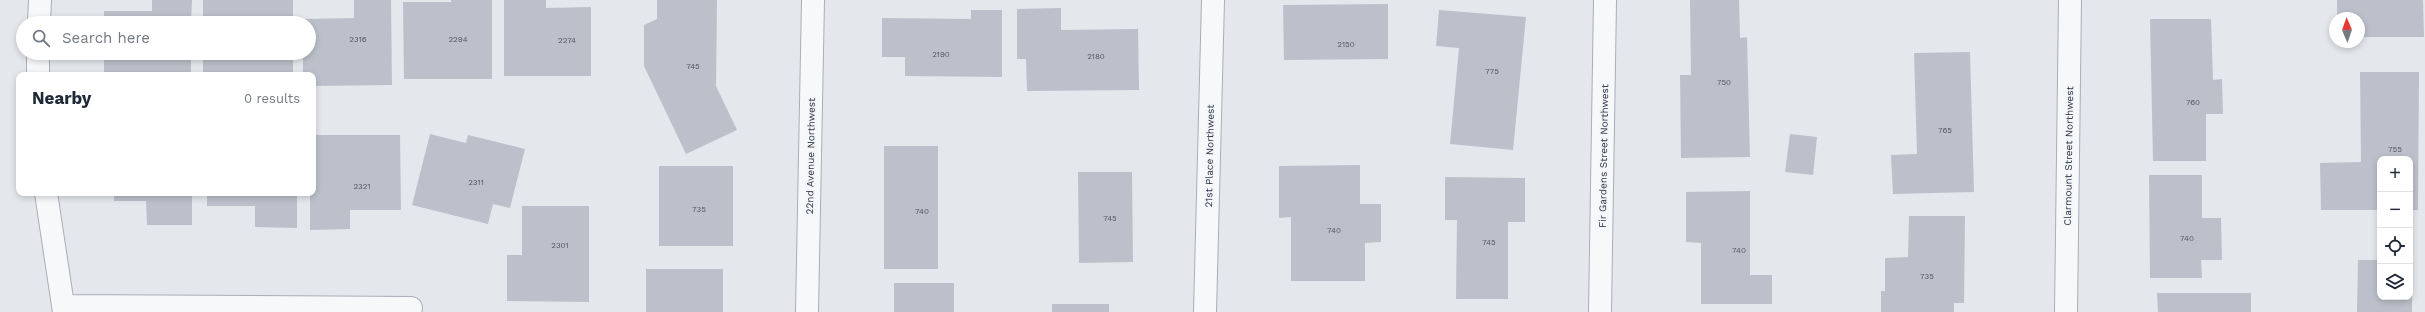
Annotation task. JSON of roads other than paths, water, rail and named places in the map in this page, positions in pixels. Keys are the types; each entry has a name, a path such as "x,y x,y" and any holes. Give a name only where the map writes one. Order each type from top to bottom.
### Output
{"street":[{"path":"39,16 40,0"},
{"name":"22nd Avenue Northwest","path":"807,312 813,0"},
{"name":"21st Place Northwest","path":"1205,312 1213,0"},
{"name":"Fir Gardens Street Northwest","path":"1600,312 1605,0"},
{"name":"Clarmount Street Northwest","path":"2066,312 2070,0"},
{"path":"38,60 38,72"},
{"path":"46,196 64,309 411,308"}]}
